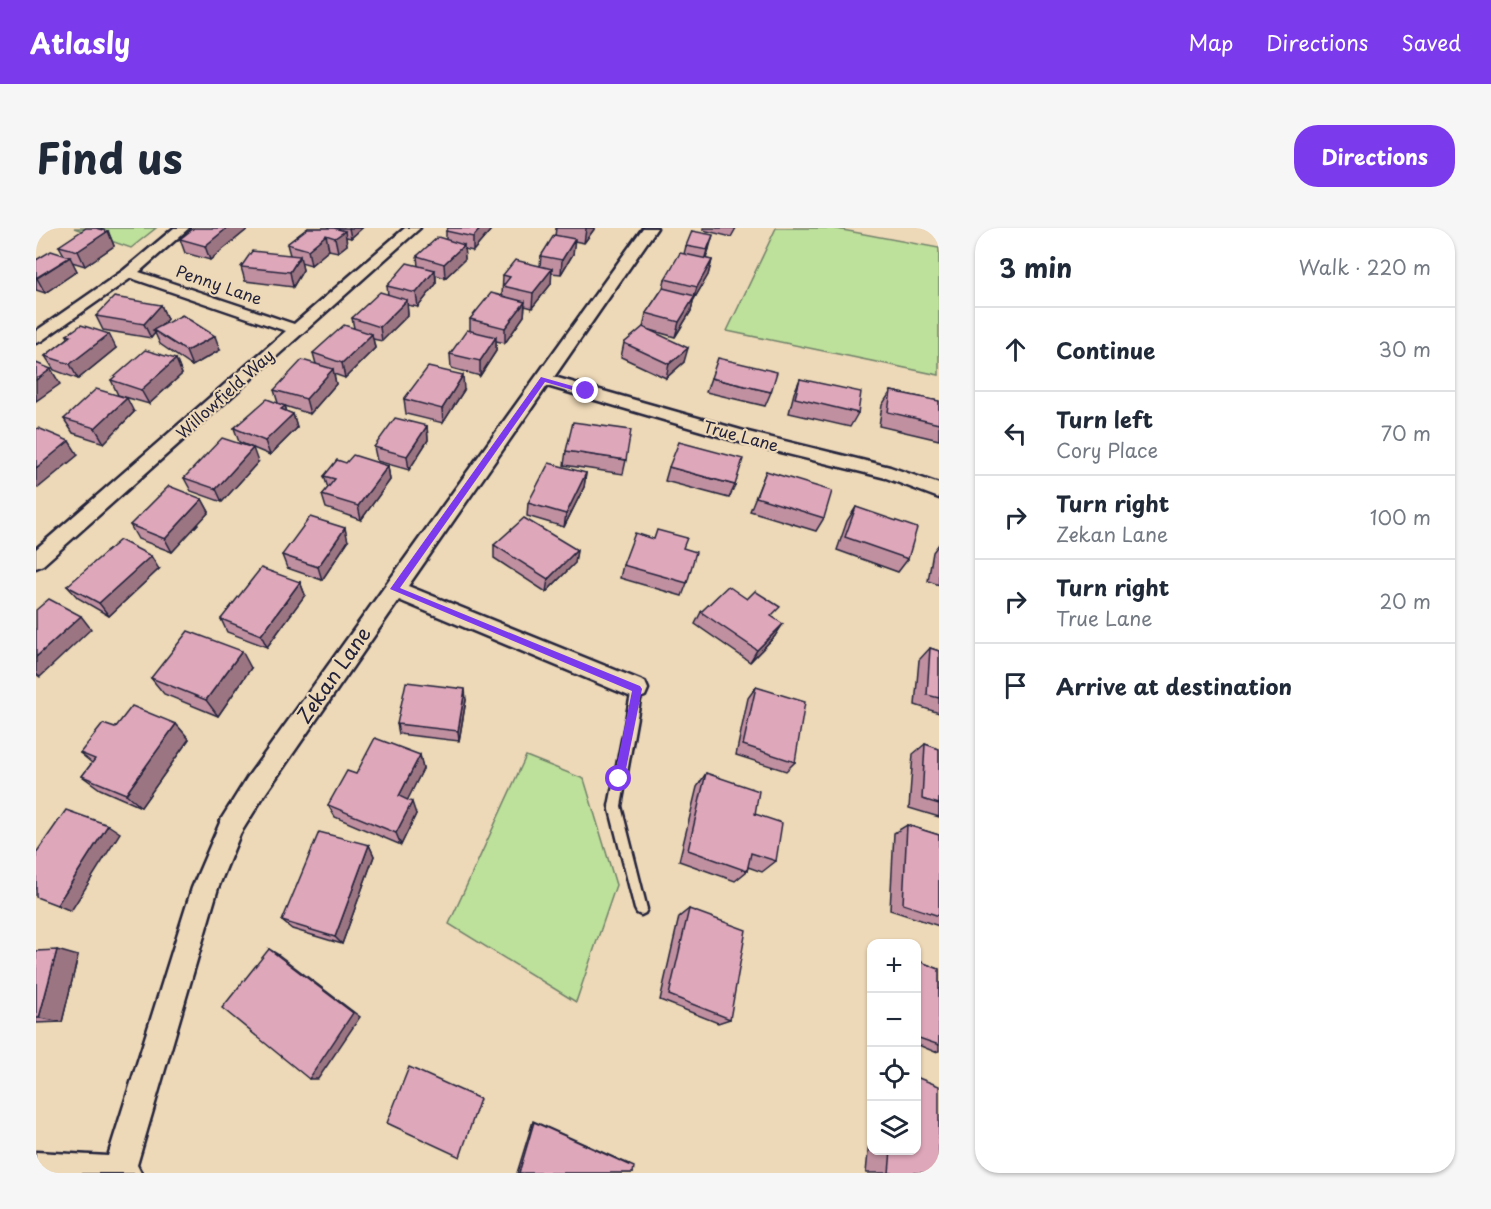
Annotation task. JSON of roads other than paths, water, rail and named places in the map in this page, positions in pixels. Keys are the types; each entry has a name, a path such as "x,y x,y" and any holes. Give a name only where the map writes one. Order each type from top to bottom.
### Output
{"street":[{"path":"36,338 129,273 182,228"},
{"name":"Willowfield Way","path":"36,560 413,228"},
{"name":"Zekan Lane","path":"119,1173 205,888 231,826 256,786 394,589 650,228"},
{"name":"Penny Lane","path":"129,273 297,330"},
{"name":"True Lane","path":"543,379 743,438 890,473 939,491"},
{"path":"394,589 637,689"},
{"path":"36,1168 125,1173"}],"lane":[{"path":"637,689 615,806 641,909"}]}
